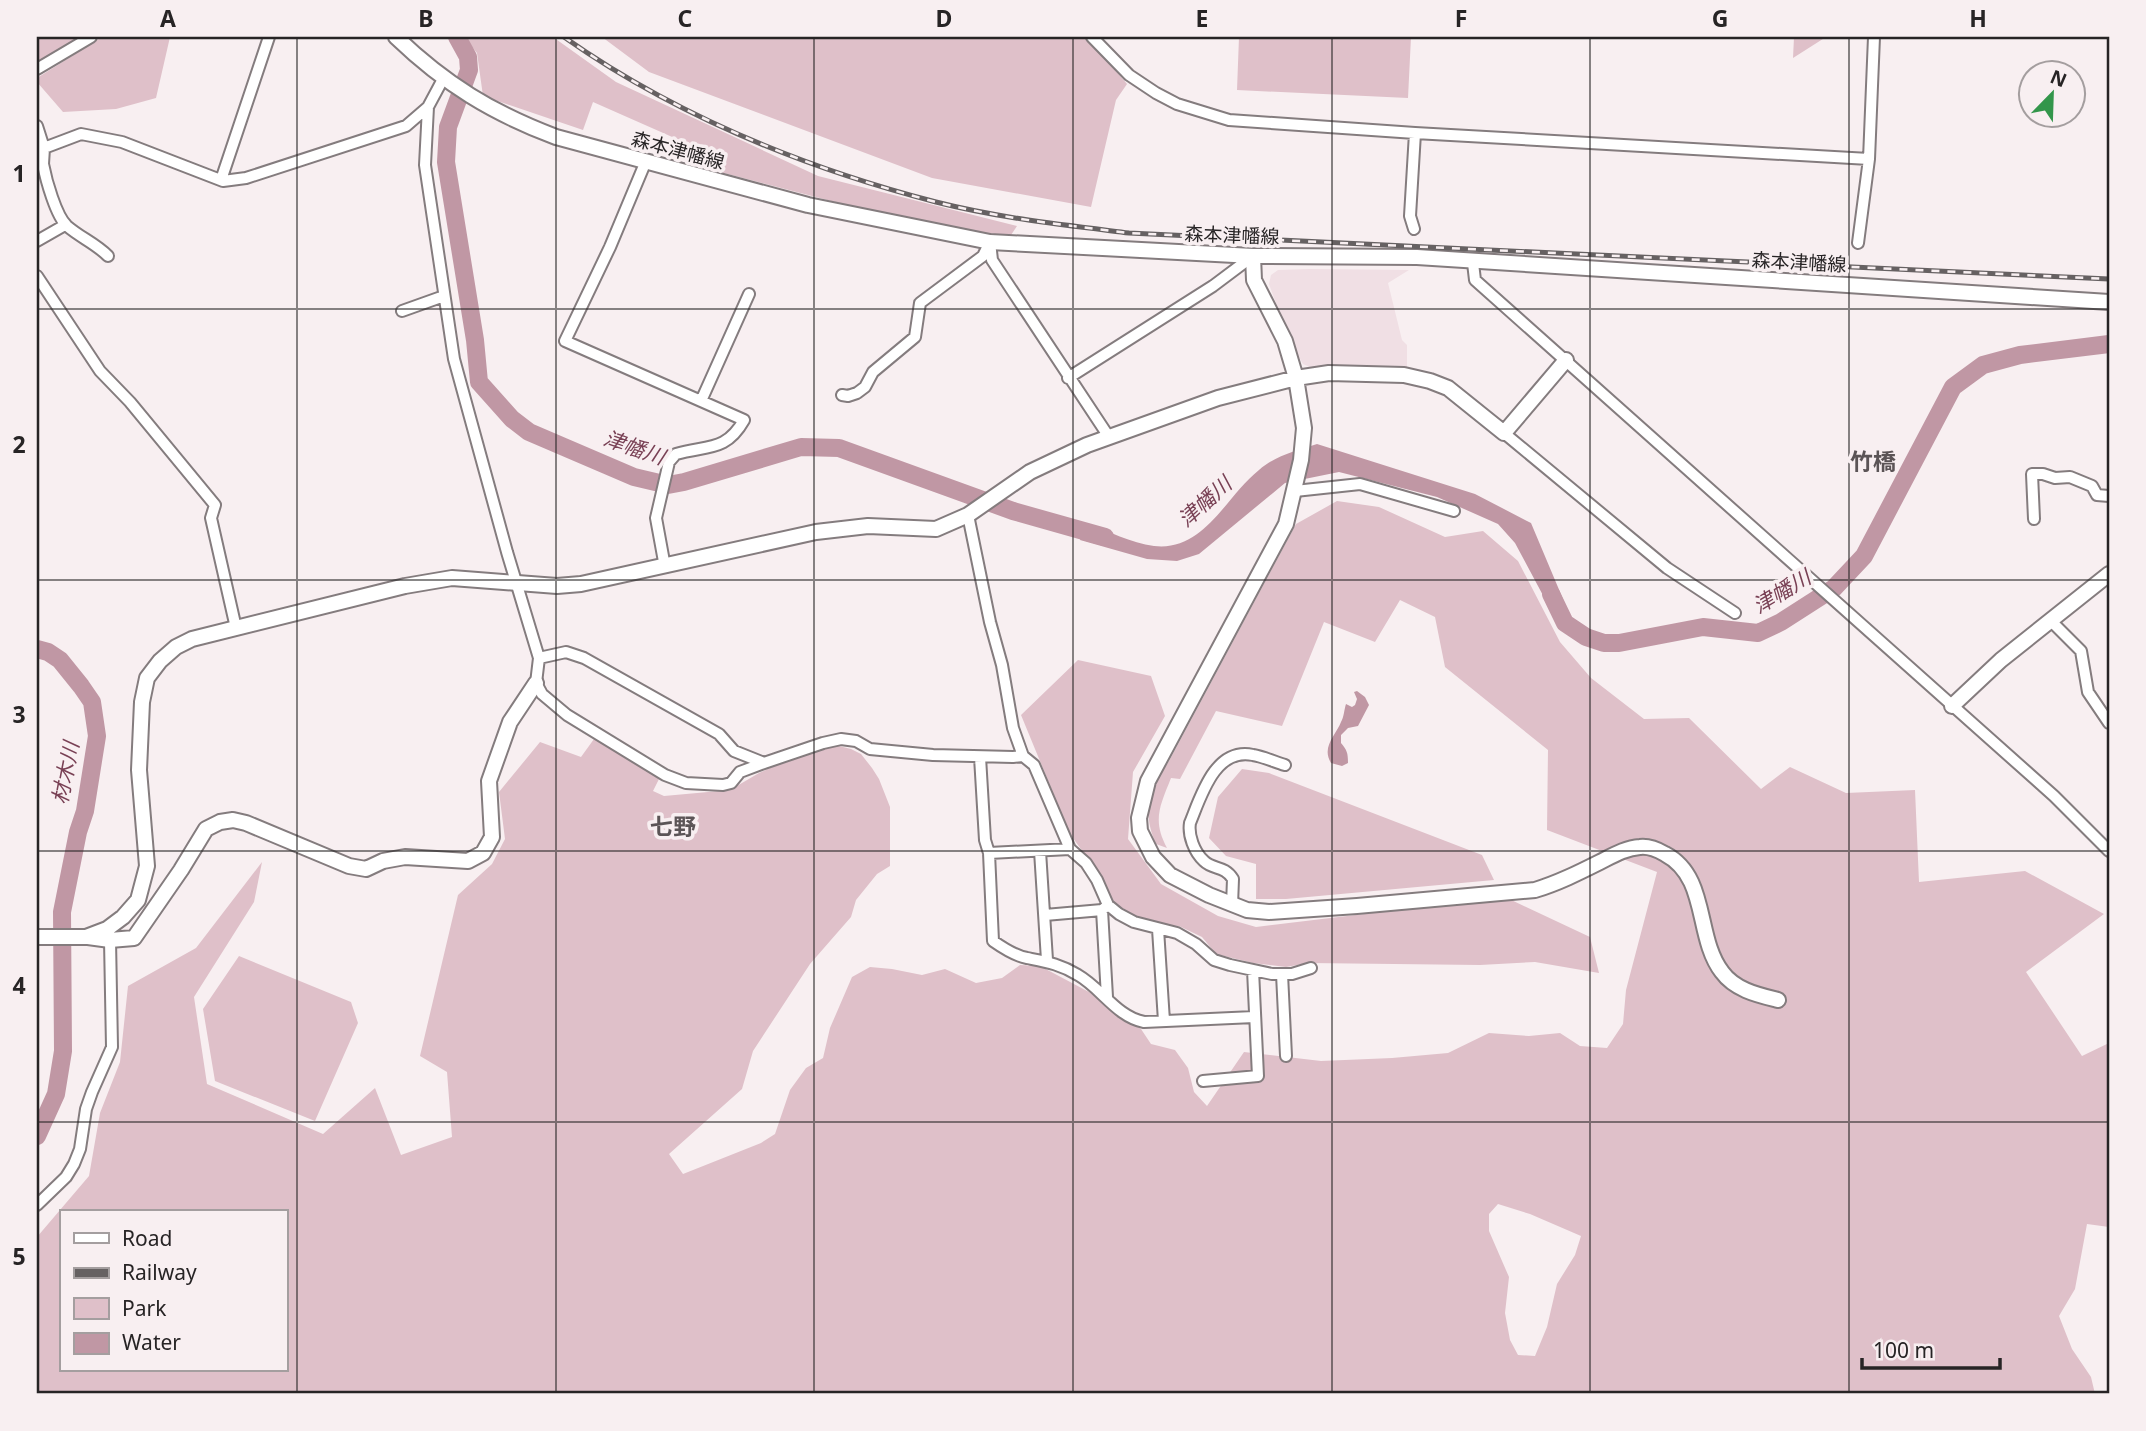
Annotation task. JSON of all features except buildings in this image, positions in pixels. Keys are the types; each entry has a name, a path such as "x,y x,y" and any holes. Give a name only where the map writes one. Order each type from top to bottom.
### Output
{"street":[{"path":"37,69 91,37"},
{"path":"221,180 270,37"},
{"name":"森本津幡線","path":"396,37 443,79 479,103 517,122 556,136 808,205 990,243 1252,256 1417,257 2109,302"},
{"path":"1092,37 1129,75 1177,104 1229,120 1870,159"},
{"path":"1858,243 1870,159 1874,37"},
{"path":"44,148 81,134 122,142 221,180 246,178 405,126 428,107 443,79"},
{"path":"37,937 110,940 134,938 206,829 220,822 233,820 246,823 349,866 366,869 383,861 405,857 468,861 483,853 492,837 489,780 510,722 536,683 538,658 454,359 425,165 428,107"},
{"path":"37,126 44,148 40,164 65,225 97,244 108,256"},
{"path":"1413,229 1410,216 1415,133"},
{"path":"646,161 610,247 565,341 744,420 737,432 725,442 710,448 676,454 669,462 656,526 665,567"},
{"path":"37,241 65,225"},
{"path":"990,243 992,260 1109,437"},
{"path":"842,395 857,393 865,387 873,372 915,337 920,303 983,256 990,243"},
{"path":"1068,378 1213,286 1252,256"},
{"path":"1252,256 1254,281 1285,341 1296,378 1304,428 1295,491 1286,524 1148,781 1139,818 1140,831 1153,857 1170,875 1232,905 1247,910 1269,912 1514,893 1552,885 1624,851 1641,846 1665,853 1684,868 1693,884 1714,961 1723,974 1735,985 1778,1000"},
{"path":"1473,262 1475,280 2054,796 2109,851"},
{"path":"37,276 100,371 130,402 215,505 211,518 236,628"},
{"path":"701,401 749,294"},
{"path":"402,312 444,296"},
{"path":"1504,433 1566,359"},
{"path":"86,937 107,929 123,917 138,900 147,866 139,770 142,702 147,678 160,661 176,647 192,639 405,586 452,578 556,586 581,584 816,531 868,526 936,529 968,515 1030,472 1109,437 1218,398 1296,378 1329,373 1404,375 1448,388 1667,568 1735,613"},
{"path":"2034,519 2032,474 2055,478 2070,477 2092,486 2097,495 2109,496"},
{"path":"1295,491 1360,484 1454,512"},
{"path":"968,515 990,622 1002,665 1013,728 1023,756 1034,765 1070,849 1086,863 1097,880 1105,908 1107,997"},
{"path":"1952,706 2001,660 2109,574"},
{"path":"2050,620 2081,651 2088,692 2109,723"},
{"path":"538,658 566,652 584,658 719,734 734,751 744,757 764,763"},
{"path":"536,683 542,694 567,715 666,775 686,783 732,783 740,772 823,743 841,740 856,741 870,749 980,757 1023,756"},
{"path":"1232,905 1233,879 1224,869 1204,862 1191,841 1188,832 1190,823 1216,768 1226,760 1241,754 1252,754 1285,765"},
{"path":"980,757 985,840 989,853 993,941 1025,958 1047,960 1082,977 1132,1020 1144,1022 1254,1017"},
{"path":"989,853 1070,849"},
{"path":"1040,851 1047,960"},
{"path":"1045,915 1105,908 1134,922 1188,938 1214,960 1282,974 1311,968"},
{"path":"1158,929 1164,1021"},
{"path":"37,1205 66,1177 74,1164 80,1149 86,1109 112,1047 110,940"},
{"path":"1203,1081 1258,1076 1253,970"},
{"path":"1282,974 1286,1056"}],"shaded area":[{"path":"1278,270 1409,270 1388,283 1402,340 1407,345 1407,369 1312,368 1303,364 1289,340 1269,284 1271,275"}],"green space":[{"path":"37,37 80,37 37,63"},
{"path":"102,37 170,37 156,98 116,109 63,112 37,82 37,78"},
{"path":"464,37 553,37 616,82 818,176 1017,226 1009,238 885,215 720,172 713,155 593,102 583,130 483,96 477,53"},
{"path":"602,37 1087,37 1127,84 1116,100 1091,207 932,178 649,72"},
{"path":"1115,37 1221,37 1220,39"},
{"path":"1239,37 1411,37 1408,98 1237,90"},
{"path":"1794,37 1826,37 1793,58"},
{"path":"1337,501 1379,507 1445,537 1483,531 1518,561 1560,642 1591,678 1644,719 1689,718 1761,789 1790,767 1846,793 1915,790 1919,882 2025,871 2104,914 2026,972 2082,1056 2109,1043 2109,1227 2087,1224 2075,1289 2059,1316 2072,1349 2091,1377 2095,1394 37,1394 37,1237 60,1210 60,1372 287,1372 287,1210 60,1210 89,1176 100,1113 120,1062 128,986 196,948 262,862 254,902 194,997 207,1084 323,1134 375,1088 401,1155 452,1137 447,1072 420,1056 458,895 492,864 505,839 499,792 540,742 581,757 594,739 660,777 653,791 664,796 730,790 792,758 835,745 861,754 879,779 890,807 890,866 877,874 856,900 851,917 810,964 753,1051 742,1089 669,1154 683,1174 761,1143 775,1134 790,1090 806,1068 823,1058 830,1028 852,977 870,967 922,975 945,969 976,983 1002,978 1020,965 1040,966 1089,992 1141,1029 1151,1044 1175,1050 1188,1068 1194,1092 1207,1106 1244,1052 1321,1061 1392,1058 1448,1053 1489,1033 1529,1036 1560,1033 1580,1046 1607,1048 1623,1024 1626,990 1657,872 1547,830 1548,750 1445,667 1435,617 1400,600 1375,642 1324,622 1282,726 1216,711 1180,779 1171,778 1161,805 1160,829 1167,848 1156,844 1151,832 1149,810 1157,781 1296,524","holes":["1498,1204 1530,1214 1581,1236 1575,1255 1557,1284 1547,1327 1535,1356 1518,1355 1510,1340 1505,1313 1509,1277 1489,1231 1489,1214"]},
{"path":"1078,660 1151,676 1165,716 1133,772 1128,839 1161,884 1218,916 1256,927 1505,897 1590,937 1599,973 1535,962 1480,965 1308,963 1286,967 1253,963 1216,954 1202,937 1179,926 1158,925 1115,906 1094,867 1070,834 1021,715"},
{"path":"1242,769 1269,773 1482,855 1494,880 1286,899 1256,899 1256,864 1226,856 1209,838 1218,797"},
{"path":"239,956 351,1002 358,1023 315,1121 215,1081 203,1009"}],"water":[{"path":"1317,444 1475,494 1531,523 1568,611 1554,616 1515,543 1498,524 1437,497 1339,472 1285,483 1199,554 1177,561 1147,559 1080,540 1087,523 1128,540 1154,546 1172,546 1187,540 1213,520 1247,481 1266,465 1287,454"},
{"path":"1357,691 1365,697 1369,705 1358,726 1348,728 1341,735 1348,763 1342,766 1331,763 1328,746 1342,720 1346,704 1352,707 1355,705 1357,699 1354,692"}],"waterway":[{"name":"津幡川","path":"457,37 468,57 469,70 448,127 446,162 475,340 479,382 512,419 529,432 634,477 668,485 801,447 839,448 1013,511 1105,537"},
{"name":"津幡川","path":"1551,594 1565,623 1586,637 1604,643 1619,643 1703,627 1758,633 1781,622 1834,588 1864,556 1953,387 1983,365 2020,355 2109,344"},
{"name":"材木川","path":"37,649 60,660 81,686 92,702 97,736 85,811 78,832 62,912 63,1051 56,1094 37,1136"}],"railway":[{"path":"564,37 651,91 743,136 838,173 887,188 960,208 1008,217 1129,233 2109,279"}],"district":[{"name":"竹橋","path":"1873,462"},
{"name":"七野","path":"673,827"}]}
